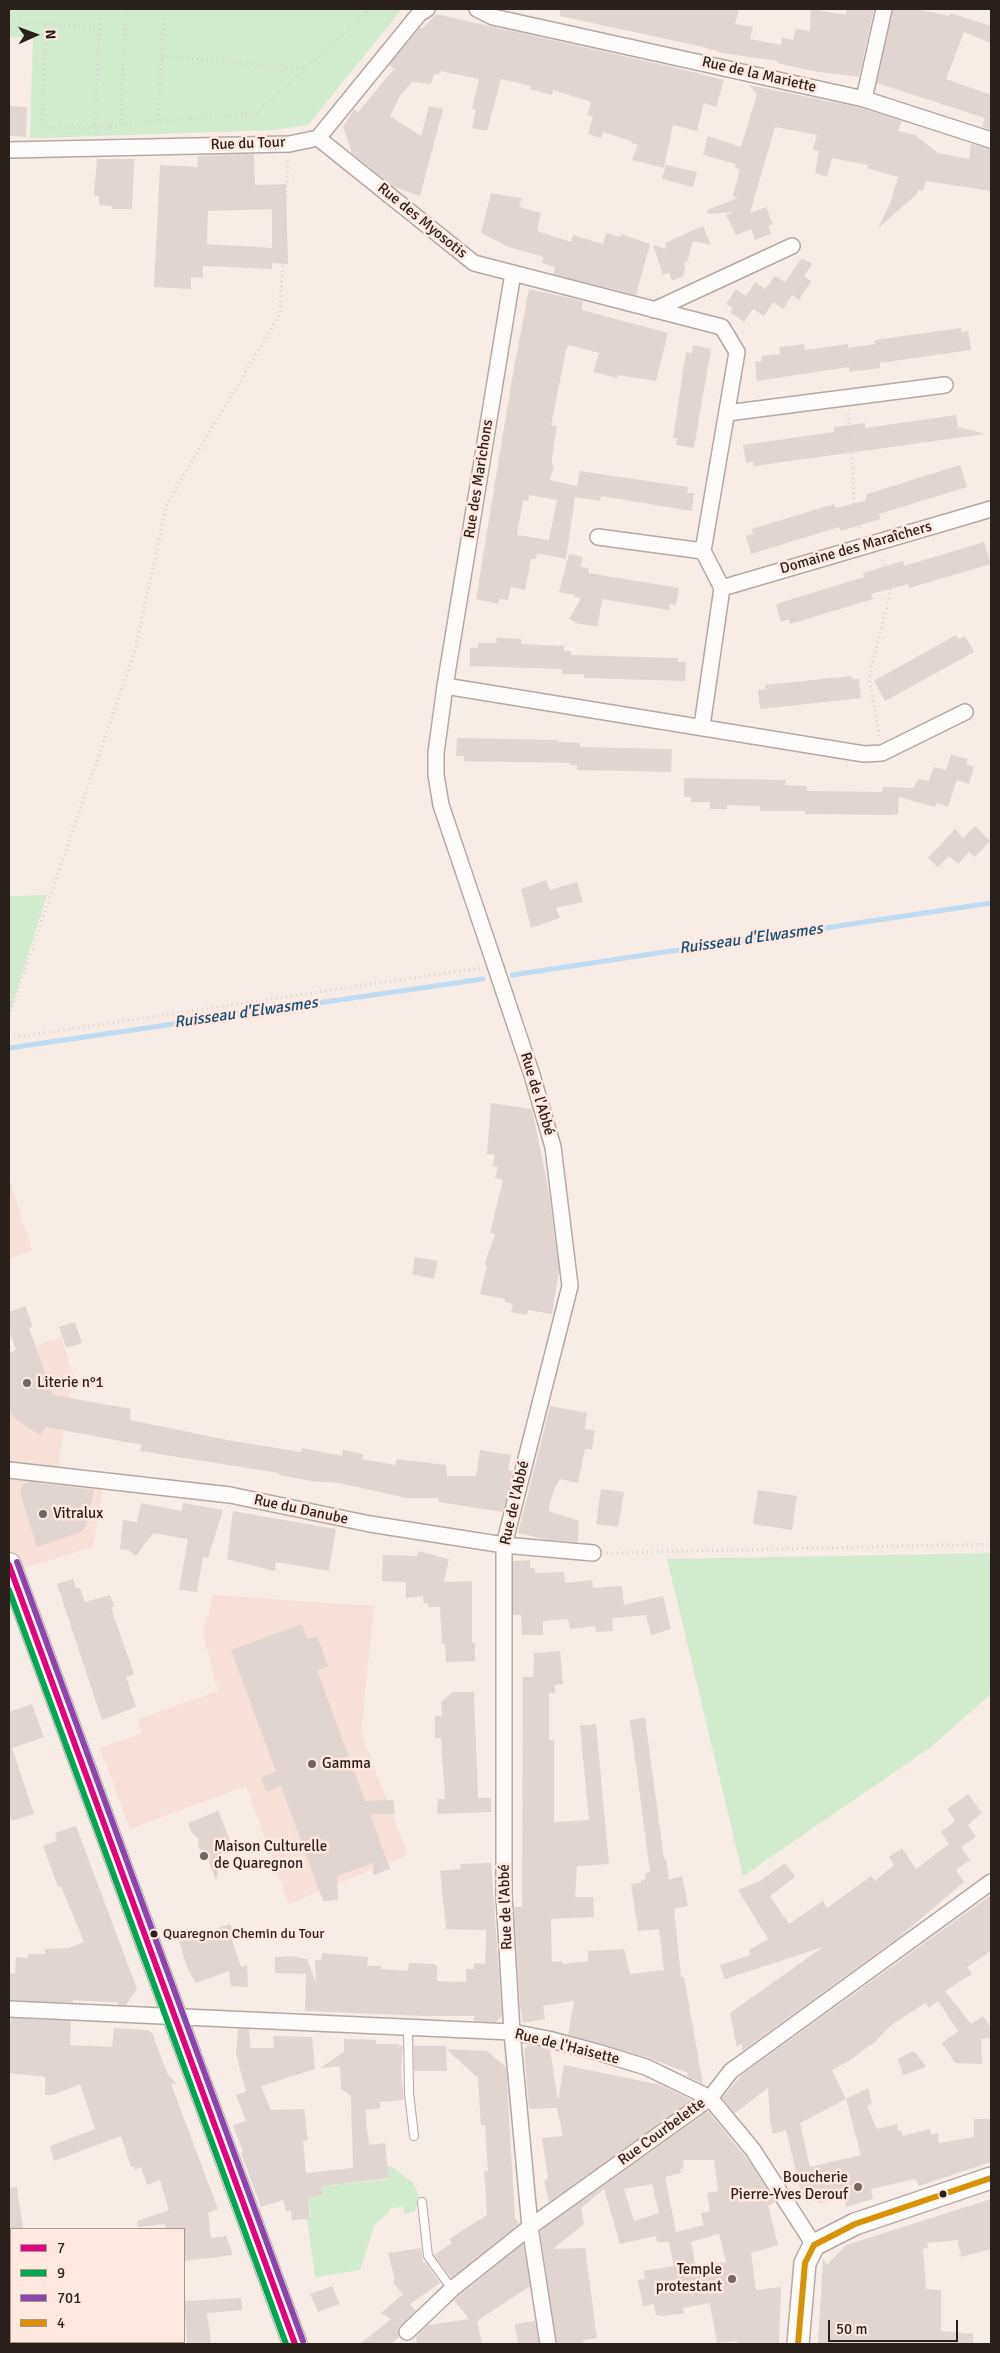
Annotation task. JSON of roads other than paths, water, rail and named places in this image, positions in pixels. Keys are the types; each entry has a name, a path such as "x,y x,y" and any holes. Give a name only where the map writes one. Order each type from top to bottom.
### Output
{"main road":[{"path":"9,1565 295,2344"},
{"path":"798,2344 805,2263 814,2245 855,2224 991,2178"}],"street":[{"name":"Rue de la Mariette","path":"478,9 493,17 864,99 991,140"},
{"name":"Rue de la Mariette","path":"501,9 523,23"},
{"path":"864,99 884,9"},
{"path":"318,138 422,10"},
{"name":"Rue du Tour","path":"9,150 289,144 318,138"},
{"name":"Rue des Myosotis","path":"318,138 474,263 722,327 737,352 726,413"},
{"path":"654,310 792,246"},
{"name":"Rue des Marichons","path":"445,686 513,273"},
{"path":"702,726 722,588 703,551 726,413 945,386"},
{"name":"Domaine des Maraîchers","path":"722,588 991,509"},
{"path":"598,537 703,551"},
{"path":"445,686 702,726 864,754 882,753 965,712"},
{"name":"Rue de l'Abbé","path":"445,686 436,753 440,804 495,966 553,1147 570,1286 504,1544 504,1896 512,2032 530,2227 548,2344"},
{"name":"Rue du Danube","path":"9,1470 230,1495 370,1524 504,1544 593,1553"},
{"name":"Rue Courbelette","path":"407,2332 452,2289 530,2227 710,2098 731,2071 991,1882"},
{"name":"Rue de l'Haisette","path":"9,2009 512,2032 548,2039 646,2067 710,2098 753,2150 814,2245"}],"lane":[{"path":"408,2027 409,2093 414,2136"},
{"path":"422,2202 428,2256 452,2289"}],"waterway":[{"name":"Ruisseau d'Elwasmes","path":"512,975 991,903"},
{"name":"Ruisseau d'Elwasmes","path":"9,1048 483,979"}],"place":[{"name":"Literie n°1","path":"27,1383"},
{"name":"Vitralux","path":"43,1514"},
{"name":"Gamma","path":"312,1764"},
{"name":"Maison Culturelle de Quaregnon","path":"204,1856"},
{"name":"Quaregnon Chemin du Tour","path":"154,1934"},
{"name":"Boucherie Pierre-Yves Derouf","path":"858,2187"},
{"name":"Temple protestant","path":"732,2279"}]}
